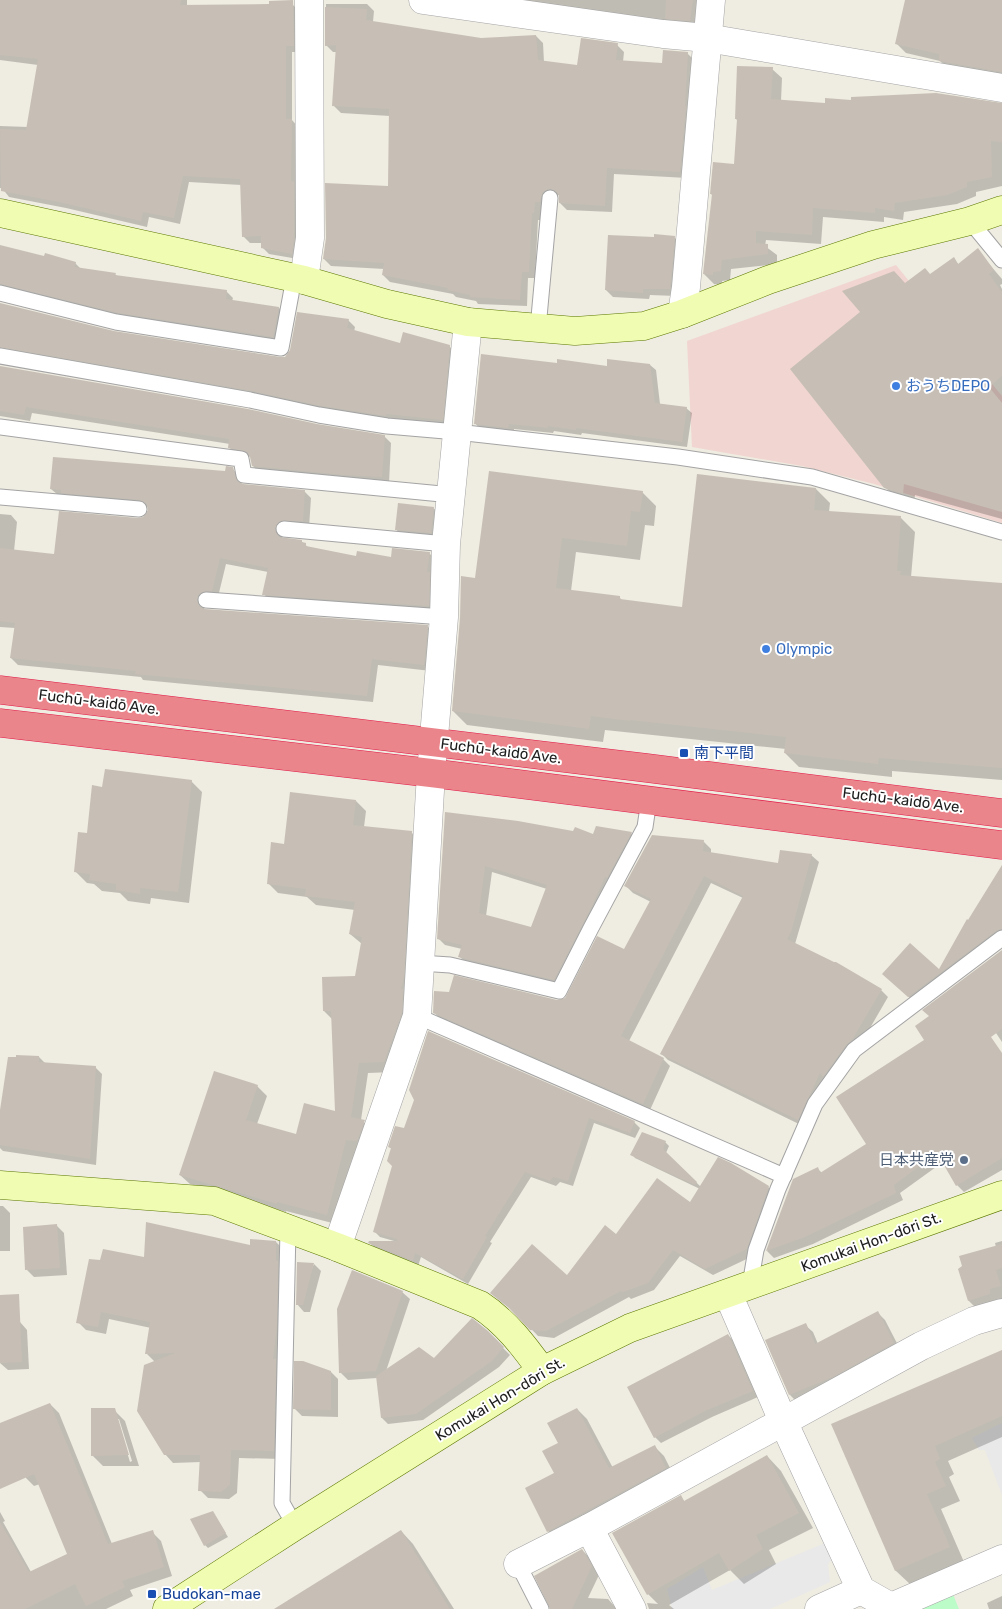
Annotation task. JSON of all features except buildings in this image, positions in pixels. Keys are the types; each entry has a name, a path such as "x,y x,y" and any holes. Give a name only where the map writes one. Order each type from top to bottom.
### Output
{"highway":[{"name":"Fuchū-kaidō Ave.","path":"0,690 1002,813"},
{"name":"Fuchū-kaidō Ave.","path":"0,723 431,773 1002,845"}],"street":[{"path":"299,279 310,238 309,0"},
{"path":"423,0 663,34 707,38 1002,88"},
{"path":"682,314 711,0"},
{"path":"0,213 299,279 387,304 468,322 575,331 644,326 682,314 768,280 873,245 970,221 1002,210"},
{"path":"337,1247 417,1016 431,773 444,617 446,544 468,322"},
{"path":"0,1185 214,1200 480,1305 495,1315 510,1329 542,1371"},
{"name":"Komukai Hon-dōri St.","path":"167,1609 542,1371 630,1328 1002,1196"},
{"path":"739,1289 783,1421 861,1590 891,1608 1002,1560"},
{"path":"518,1564 589,1528 922,1346 974,1321 1002,1313"},
{"path":"589,1528 632,1609"},
{"path":"819,1609 861,1590"}],"lane":[{"path":"538,328 550,198"},
{"path":"970,221 1002,260"},
{"path":"0,294 116,322 281,348 299,279"},
{"path":"0,356 386,426 457,432 678,457 812,477 1002,532"},
{"path":"0,427 241,459 244,475 452,495"},
{"path":"0,497 139,509"},
{"path":"284,529 446,544"},
{"path":"206,600 444,617"},
{"path":"420,963 450,964 560,991 645,827 649,800"},
{"path":"739,1289 814,1104 854,1050 1002,938"},
{"path":"417,1016 784,1176"},
{"path":"288,1229 282,1504 295,1526"},
{"path":"518,1564 541,1609"}],"shaded area":[{"path":"896,265 1002,396 1002,523 874,484 802,466 692,447 687,341"},
{"path":"1002,1423 1002,1495 985,1450 979,1450 972,1438"},
{"path":"830,1541 835,1556 828,1564 830,1582 770,1609 672,1609 667,1589 703,1567 712,1590"}],"green space":[{"path":"952,1592 959,1609 914,1609"}],"place":[{"name":"おうちDEPO","path":"896,386"},
{"name":"Olympic","path":"766,649"},
{"name":"南下平間","path":"684,753"},
{"name":"日本共産党","path":"964,1160"},
{"name":"Budokan-mae","path":"152,1594"}]}
